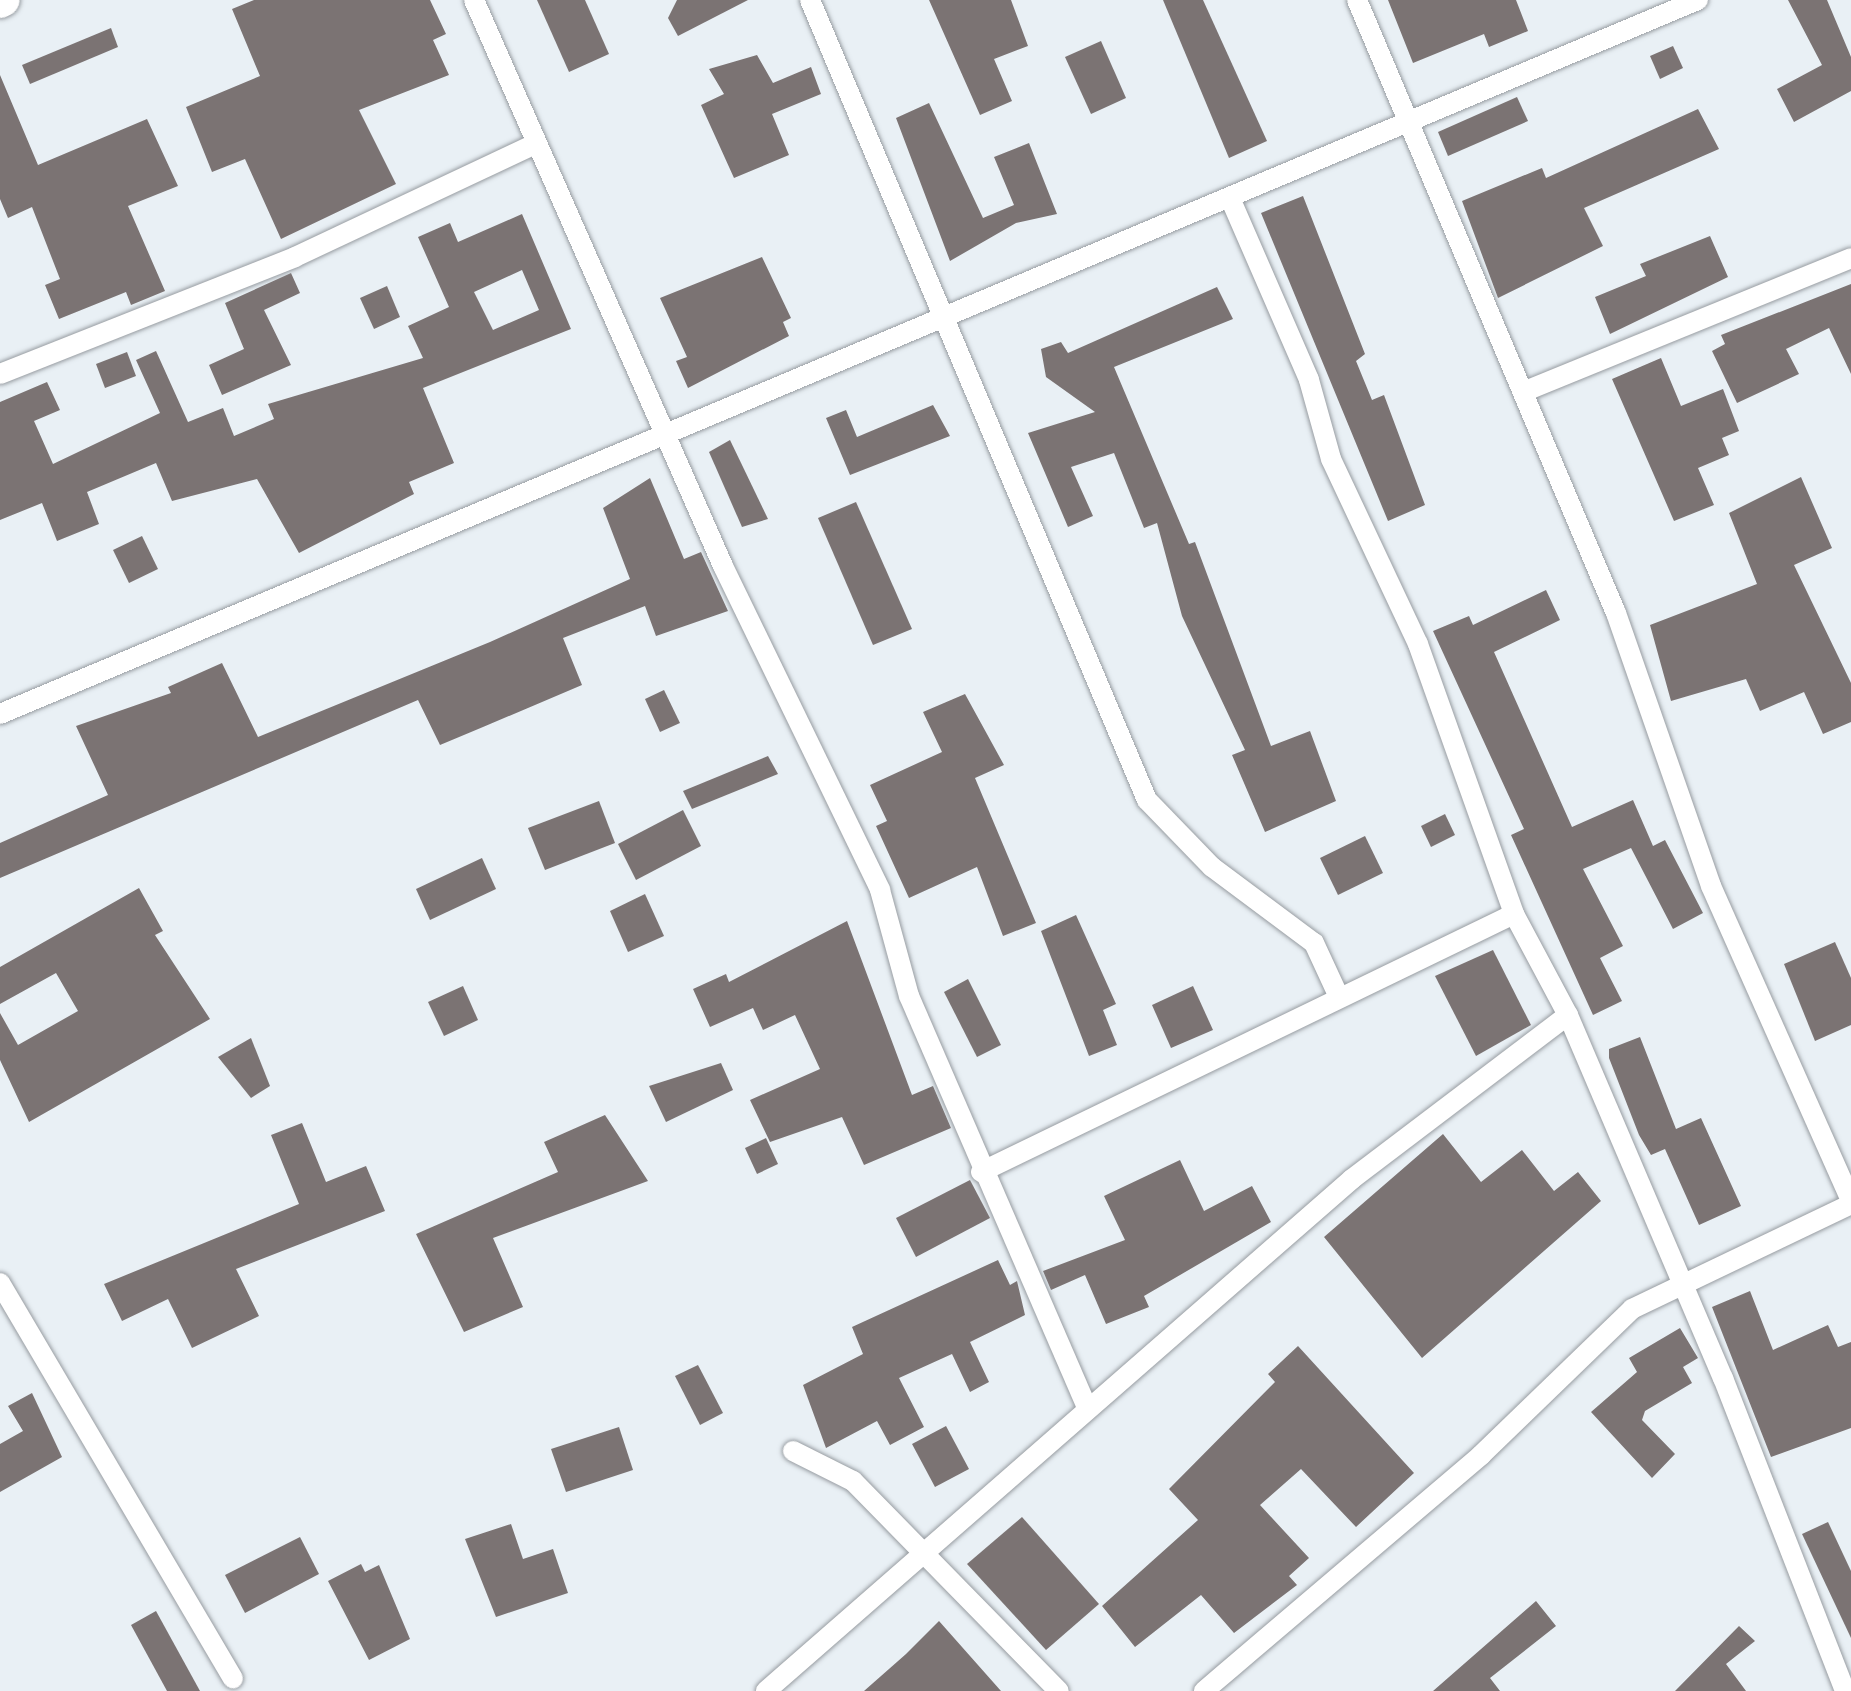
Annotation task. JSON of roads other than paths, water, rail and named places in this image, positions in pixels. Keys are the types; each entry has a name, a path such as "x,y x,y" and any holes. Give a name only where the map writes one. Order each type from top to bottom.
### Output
{"street":[{"path":"474,0 666,434 880,890 909,996 981,1172 1086,1406"},
{"path":"810,0 1147,800 1212,867 1314,944 1338,994"},
{"path":"1204,1691 1482,1455 1632,1309 1680,1282 1851,1202 1712,886 1616,612 1357,0"},
{"path":"0,714 1698,0"},
{"path":"0,374 295,257 535,144"},
{"path":"1230,198 1309,380 1331,460 1418,644 1514,914 1568,1015 1844,1691"},
{"path":"1523,392 1851,258"},
{"path":"981,1172 1298,1022 1338,994 1514,914"},
{"path":"766,1691 923,1556 1086,1406 1352,1180 1568,1015"},
{"path":"0,1282 232,1679"},
{"path":"792,1452 853,1480 923,1556 1059,1691"}]}
